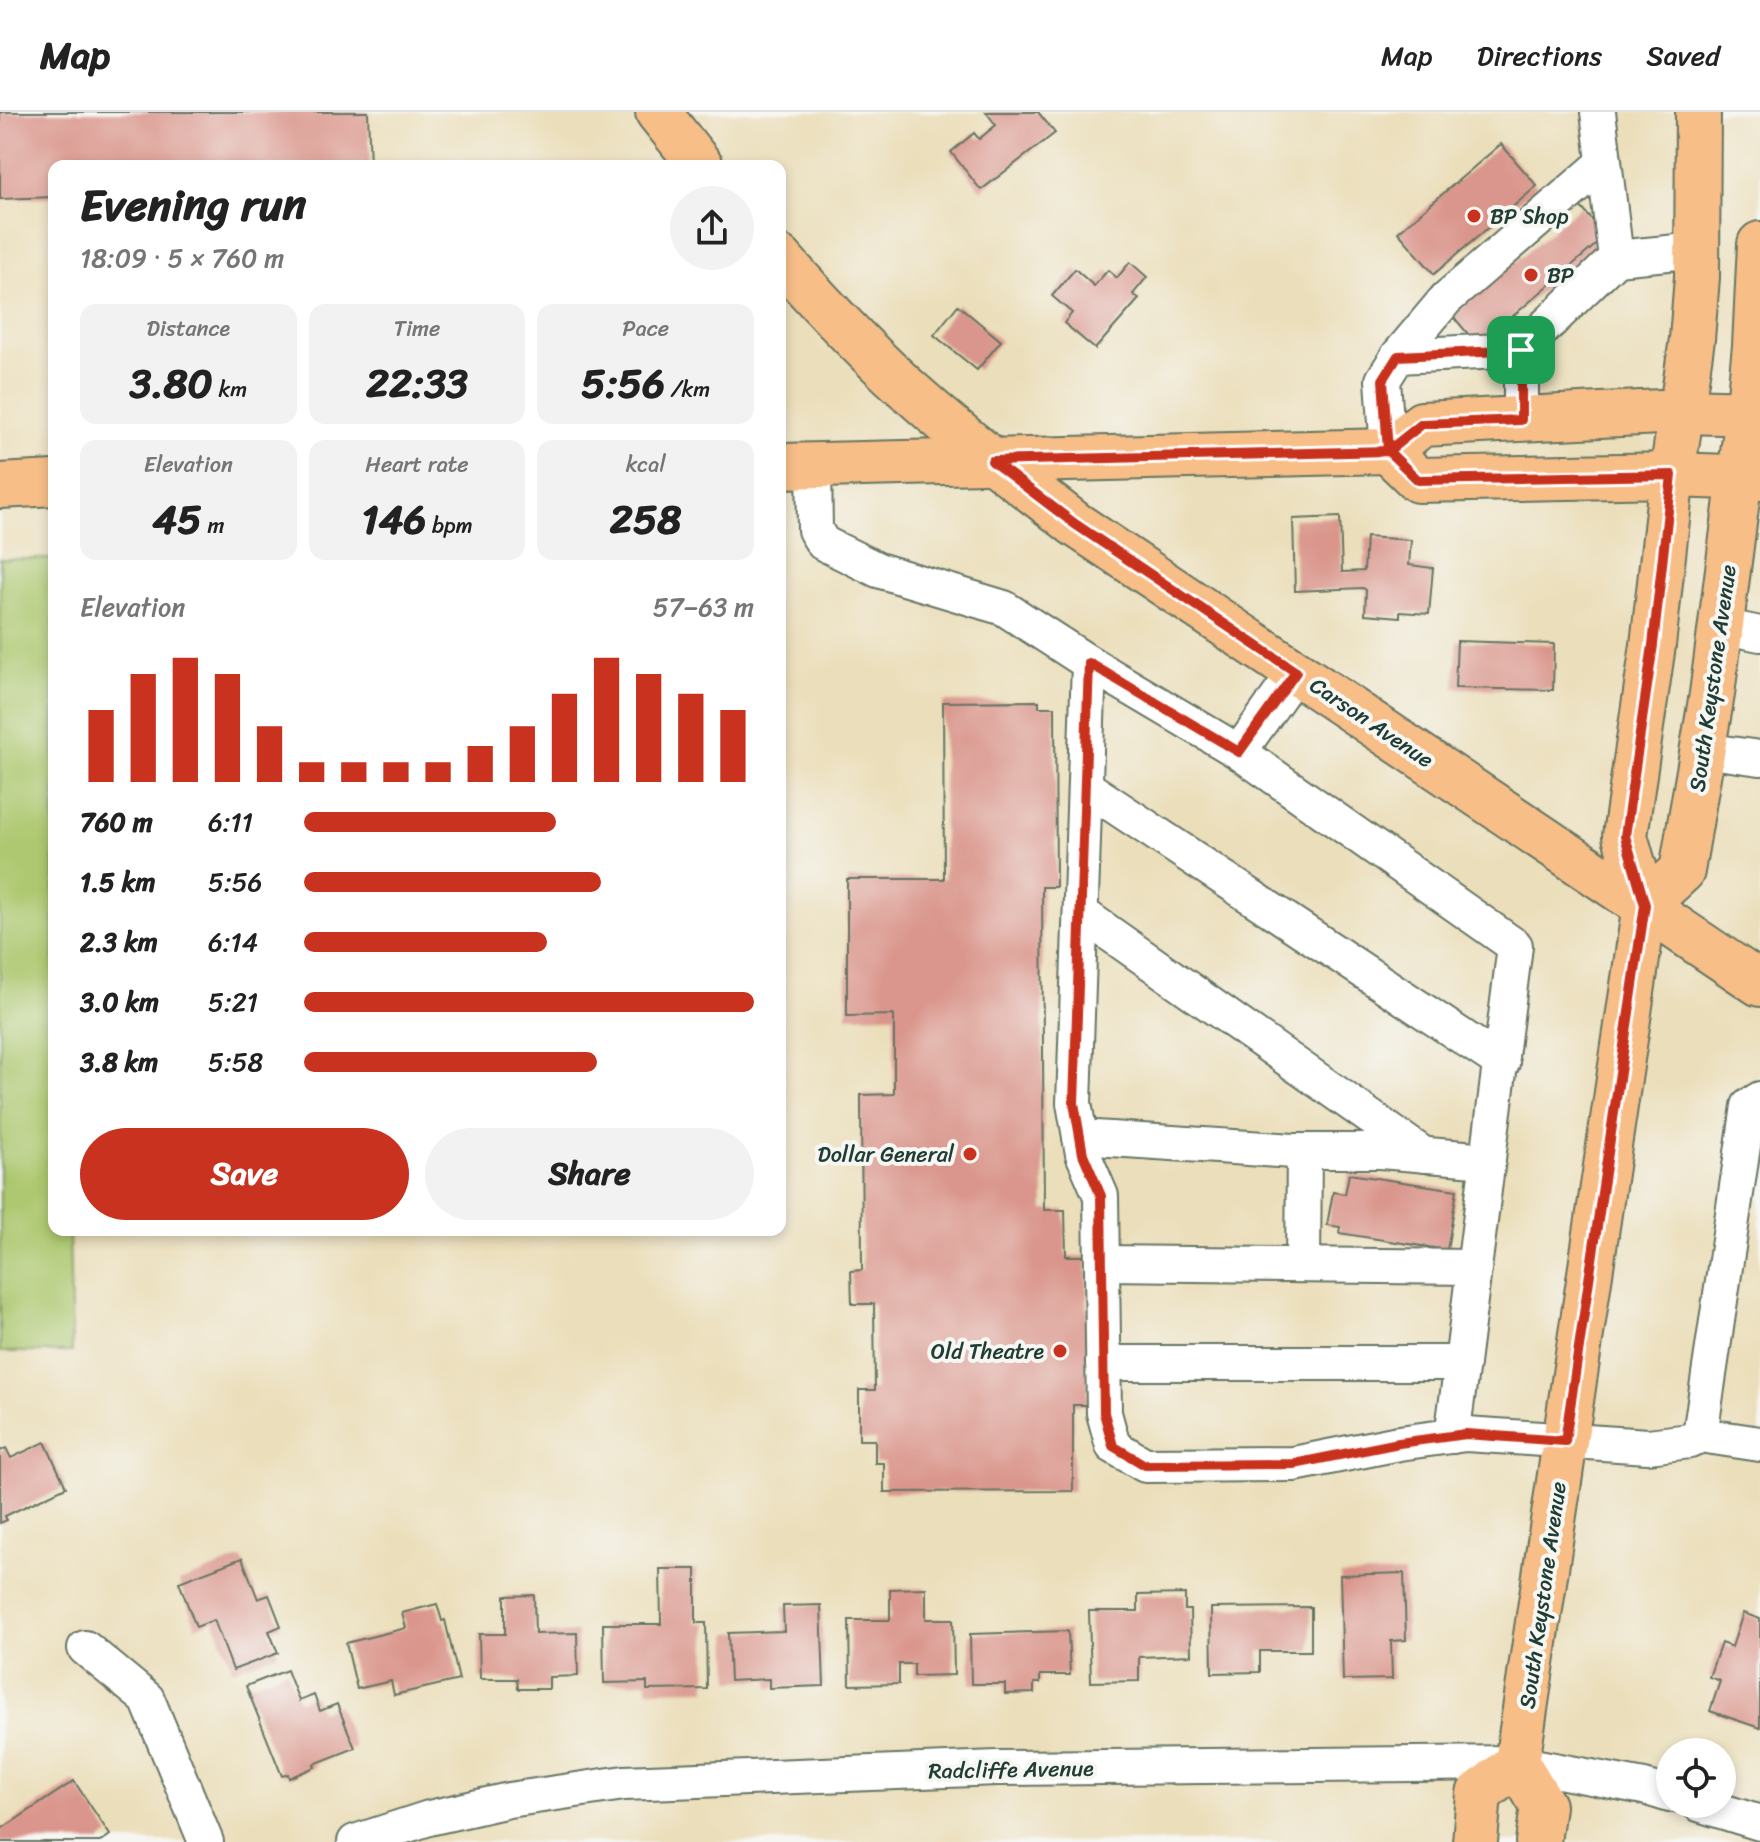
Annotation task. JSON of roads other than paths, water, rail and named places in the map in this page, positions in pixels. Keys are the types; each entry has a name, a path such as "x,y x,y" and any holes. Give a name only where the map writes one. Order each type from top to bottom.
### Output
{"main road":[{"path":"658,112 696,160"},
{"name":"South Keystone Avenue","path":"1517,1763 1645,905 1625,836 1692,339 1698,250 1698,112"},
{"name":"South Keystone Avenue","path":"1645,905 1682,871 1702,750 1740,630 1754,414 1760,244"},
{"name":"Carson Avenue","path":"786,269 921,401 992,461 1075,524 1760,984"},
{"path":"797,465 1388,451 1422,424 1681,411 1754,414"},
{"path":"1388,451 1418,480 1672,475 1750,478"},
{"path":"0,486 48,483"},
{"path":"1475,1842 1479,1794 1517,1763 1543,1806 1538,1842"}],"street":[{"path":"1598,112 1616,258"},
{"path":"1388,451 1383,380 1398,356 1446,299 1604,163"},
{"path":"1398,356 1521,350 1616,258 1698,250"},
{"path":"1521,350 1521,420"},
{"path":"797,465 815,530 823,543 878,570 1004,608 1089,663 1239,752 1515,946 1452,1436"},
{"path":"1089,663 1074,1103 1083,1154 1101,1196 1104,1413 1113,1446 1145,1465 1294,1464 1399,1443 1466,1434 1648,1446 1690,1441 1700,1435 1760,1444"},
{"path":"1239,752 1296,672"},
{"path":"1702,750 1760,758"},
{"path":"1086,787 1502,1063"},
{"path":"1082,914 1424,1155"},
{"path":"1700,1435 1749,1106 1760,1099"},
{"path":"1080,1137 1304,1151 1380,1151 1488,1160"},
{"path":"1303,1265 1304,1151"},
{"path":"1102,1263 1474,1267"},
{"path":"1103,1363 1462,1363"},
{"path":"85,1648 147,1699 206,1842"},
{"name":"Radcliffe Avenue","path":"355,1842 429,1818 509,1800 624,1783 997,1768 1517,1763 1656,1791"},
{"path":"1736,1816 1760,1823"}],"place":[{"name":"BP Shop","path":"1474,216"},
{"name":"BP","path":"1531,275"},
{"name":"Dollar General","path":"970,1154"},
{"name":"Old Theatre","path":"1060,1351"}]}
